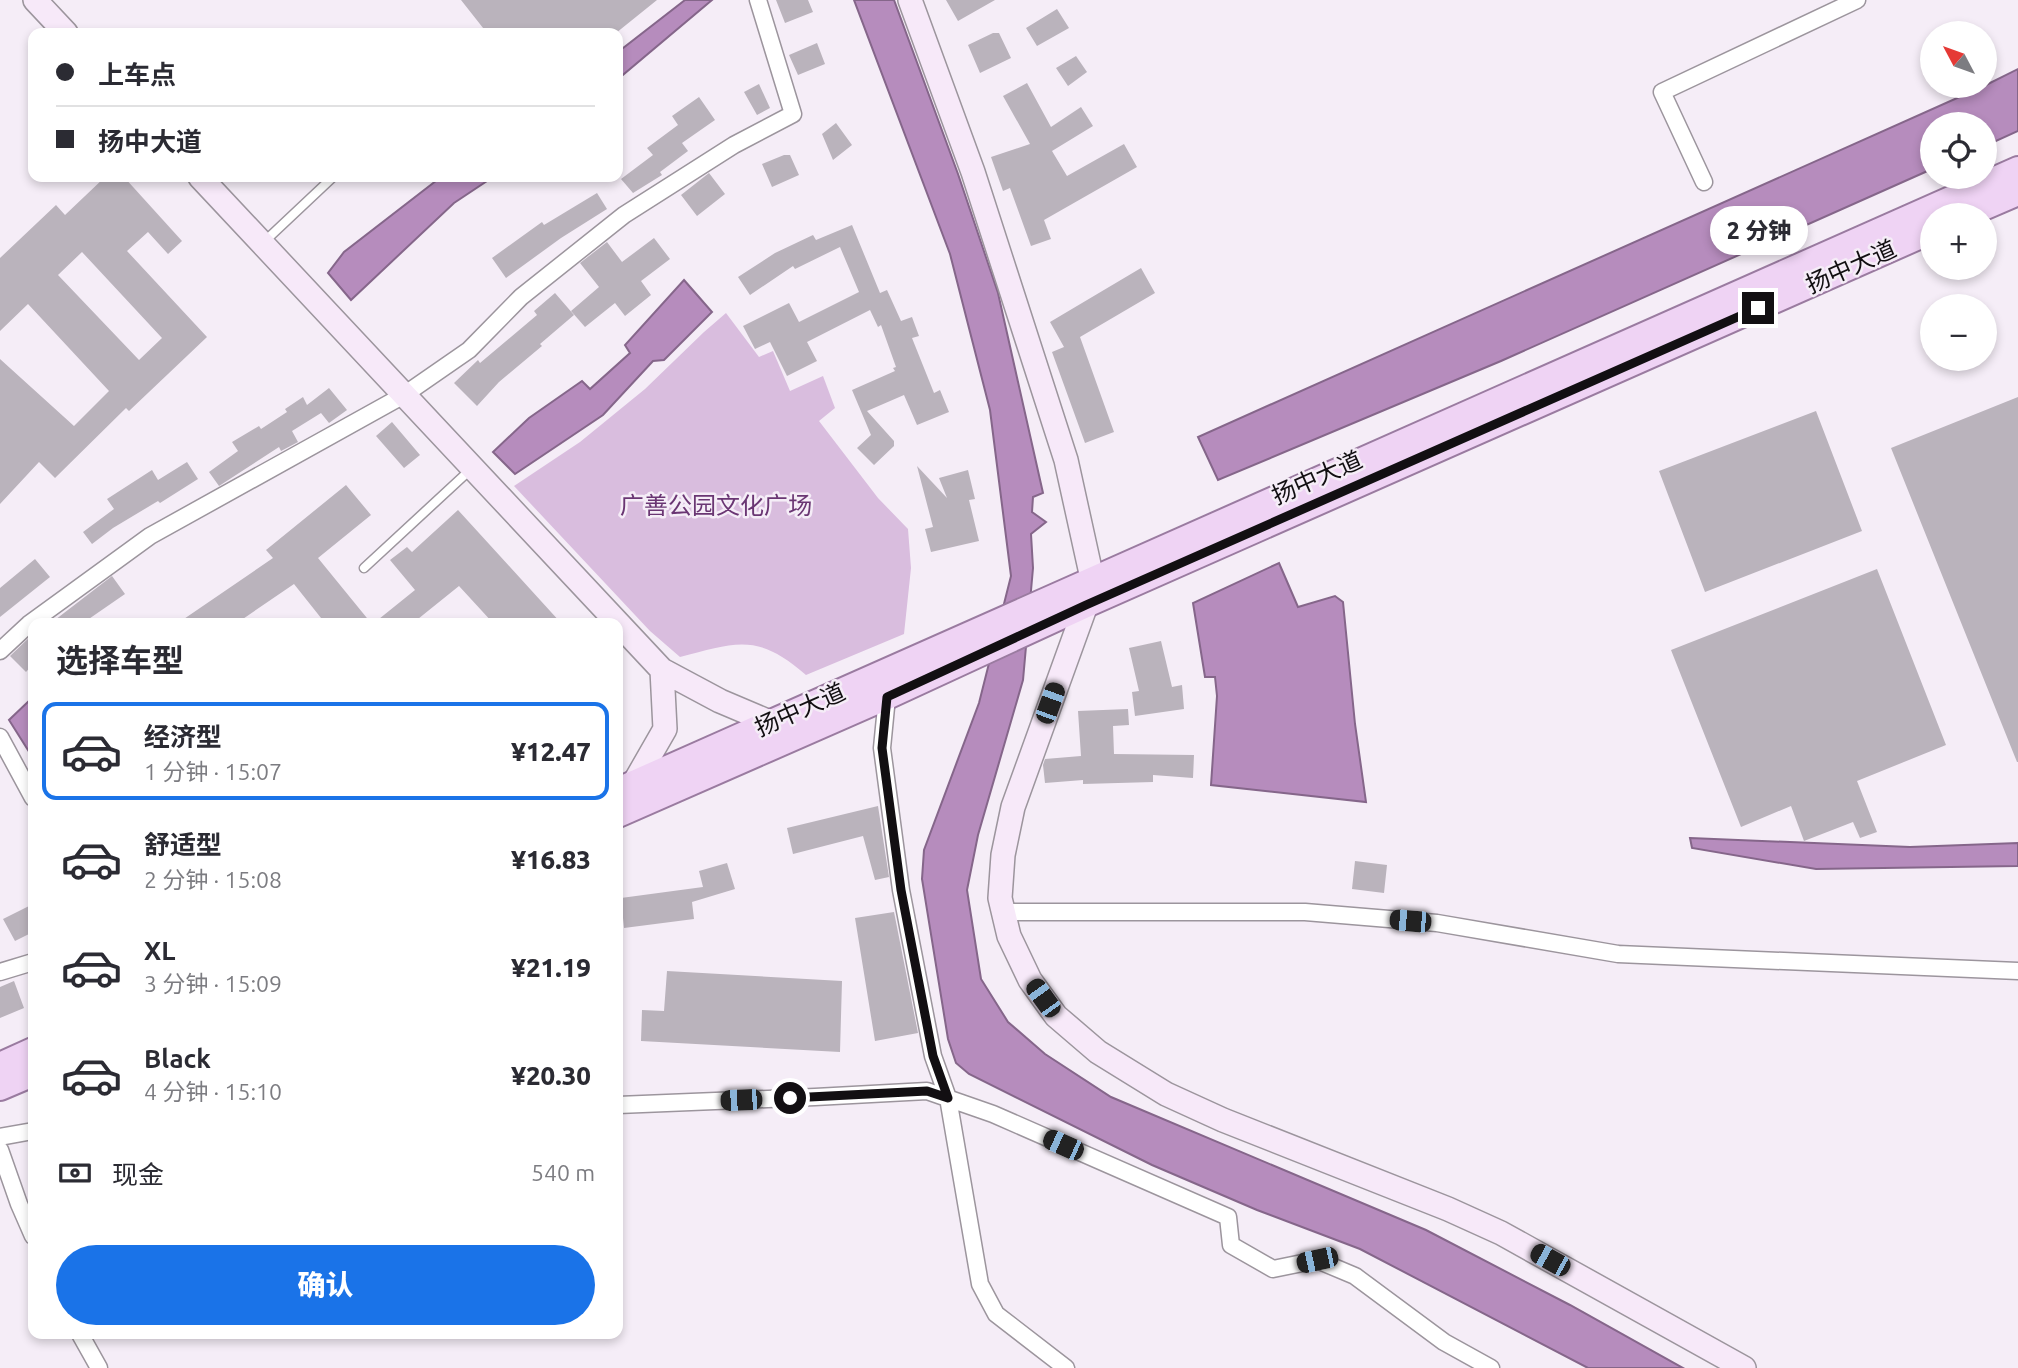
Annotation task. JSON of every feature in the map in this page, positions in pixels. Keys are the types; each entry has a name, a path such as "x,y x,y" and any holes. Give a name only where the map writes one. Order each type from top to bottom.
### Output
{"main road":[{"name":"扬中大道","path":"623,811 883,686 1092,578 2018,169"},
{"path":"1995,203 2018,193"},
{"name":"扬中大道","path":"626,786 772,723 883,686 1086,605 1920,236"},
{"path":"0,1065 28,1053"},
{"path":"0,1088 28,1076"}],"street":[{"path":"35,0 61,28"},
{"path":"37,618 150,536 404,395 469,351 520,297 624,215 734,145 793,114 758,0"},
{"path":"910,0 973,172 1066,460 1092,578 1086,605 1013,807 1003,855 1000,898 1003,912 1009,936 1030,980 1056,1016 1098,1052 1166,1094 1223,1120 1448,1209 1501,1233 1744,1368"},
{"path":"1704,182 1662,92 1857,0"},
{"path":"205,182 610,618"},
{"path":"0,651 28,625"},
{"path":"623,632 662,670 720,701 772,723"},
{"path":"626,786 665,729 662,670"},
{"path":"883,686 882,748 901,890 933,1056 948,1098 980,1284 996,1314 1066,1368"},
{"path":"0,737 28,788"},
{"path":"1003,912 1305,912 1437,923 1618,954 2018,971"},
{"path":"0,972 28,964"},
{"path":"623,1105 927,1091 993,1114 1228,1217 1231,1245 1273,1269 1317,1260 1354,1276 1444,1342 1491,1368"},
{"path":"0,1136 28,1132"},
{"path":"0,1150 28,1225"},
{"path":"83,1339 99,1368"}],"lane":[{"path":"262,243 328,182"},
{"path":"364,568 472,468"}],"green space":[{"name":"广善公园文化广场","path":"726,313 759,357 773,351 790,391 823,376 835,408 819,421 878,498 908,529 911,568 904,634 806,675 774,652 746,645 732,645 680,657 650,631 514,486 580,442 645,389"}],"shaded area":[{"path":"685,0 712,0 623,75 623,48"},
{"path":"854,0 894,0 958,174 998,293 1043,493 1033,497 1032,512 1046,522 1031,534 1033,568 1023,680 978,835 967,890 981,979 1008,1022 1045,1054 1111,1097 1426,1230 1683,1368 1588,1368 1360,1249 1257,1210 1152,1165 969,1074 956,1063 948,1039 922,879 924,850 979,703 1011,576 990,410 950,254"},
{"path":"2018,69 2018,131 1997,141 1997,112 1926,112 1957,98 1997,98 1997,80"},
{"path":"1920,115 1920,174 1501,361 1218,480 1198,437"},
{"path":"435,182 486,182 454,203 351,300 328,273 344,252"},
{"path":"684,280 712,312 664,360 653,361 603,415 515,474 493,452 529,418 582,381 590,389 630,353 625,345"},
{"path":"1279,563 1298,607 1335,596 1343,602 1366,802 1211,785 1217,696 1215,677 1205,677 1193,603"},
{"path":"28,702 28,750 9,720"},
{"path":"1690,838 1910,847 2018,843 2018,866 1816,869 1692,848"}],"building":[{"path":"461,0 657,0 622,28 483,28"},
{"path":"776,0 808,0 813,12 785,23"},
{"path":"946,0 995,0 958,21"},
{"path":"1057,9 1069,28 1037,46 1026,28"},
{"path":"993,33 999,33 1011,58 980,73 968,45"},
{"path":"817,43 825,64 798,75 789,55"},
{"path":"1076,56 1087,72 1068,86 1056,68"},
{"path":"1027,83 1051,127 1081,107 1093,126 1052,151 1067,176 1124,144 1137,167 1044,220 1051,239 1031,246 1010,188 1003,191 991,157 1030,144 1003,96"},
{"path":"759,84 770,108 757,115 744,92"},
{"path":"699,97 715,120 682,143 688,151 660,172 662,175 633,193 623,178 653,155 647,148 678,125 672,116"},
{"path":"836,123 852,145 833,160 822,134"},
{"path":"790,155 799,175 772,187 762,164"},
{"path":"709,173 725,194 697,216 681,195"},
{"path":"100,182 129,182 182,241 168,254 148,232 127,251 207,337 129,411 126,408 55,478 39,462 0,504 0,359 74,426 109,391 28,304 0,331 0,258 56,205 65,215","holes":["82,252 162,338 139,360 58,275"]},
{"path":"597,193 607,209 506,278 492,258 542,222 544,225"},
{"path":"852,225 880,293 887,290 901,321 912,317 919,336 912,338 934,393 940,390 949,412 917,425 904,395 867,411 894,441 894,446 874,465 857,448 871,435 852,390 895,371 893,368 896,367 881,325 878,327 870,310 807,342 817,361 787,376 770,342 755,349 743,326 789,303 799,322 859,292 840,247 795,269 793,266 750,295 738,277 775,253 813,235 816,240"},
{"path":"654,238 670,259 641,281 651,295 625,316 615,303 585,327 571,311 599,287 580,263 607,242 622,262"},
{"path":"1141,268 1155,293 1080,337 1114,432 1085,443 1052,352 1064,347 1050,322"},
{"path":"555,293 574,315 499,382 477,406 454,383 478,360 480,363 537,315 534,311"},
{"path":"329,388 347,410 329,423 321,413 292,431 298,442 281,451 279,447 219,486 209,472 238,451 232,442 259,426 261,429 287,412 285,409 303,397 307,405"},
{"path":"2018,397 2018,762 2017,762 1891,448"},
{"path":"1816,411 1862,531 1705,592 1659,471"},
{"path":"392,422 420,455 404,468 376,436"},
{"path":"187,462 198,479 113,528 92,544 83,532 114,509 107,499 152,470 158,480"},
{"path":"917,466 947,498 939,478 968,470 975,499 969,500 979,541 931,552 925,529 933,527"},
{"path":"346,485 371,515 318,558 367,618 321,618 294,584 244,618 185,618 273,558 266,550"},
{"path":"458,510 556,618 488,618 459,586 419,618 380,618 415,590 390,560 407,547 412,552"},
{"path":"35,559 50,577 0,617 0,588"},
{"path":"1877,569 1946,745 1857,781 1877,832 1860,838 1853,822 1804,841 1791,806 1741,827 1671,650"},
{"path":"112,576 125,594 90,618 57,618"},
{"path":"28,639 26,672 10,656"},
{"path":"1161,641 1172,687 1182,685 1184,709 1135,716 1132,692 1139,691 1129,648"},
{"path":"1128,709 1129,725 1113,726 1114,754 1194,755 1193,778 1153,775 1153,782 1083,784 1083,780 1045,783 1045,759 1081,756 1078,711"},
{"path":"878,806 889,877 875,880 863,836 793,854 787,828"},
{"path":"1355,861 1387,865 1384,893 1352,889"},
{"path":"727,863 735,889 692,902 694,919 624,928 623,898 703,887 699,871"},
{"path":"28,906 28,934 15,941 3,919"},
{"path":"894,912 918,1033 875,1041 855,918"},
{"path":"667,971 842,981 840,1052 641,1041 642,1010 664,1011"},
{"path":"14,981 24,1008 0,1018 0,987"}],"route":[{"path":"790,1098 927,1091 948,1098 933,1056 901,890 882,748 887,697 1086,605 1758,308"}]}
